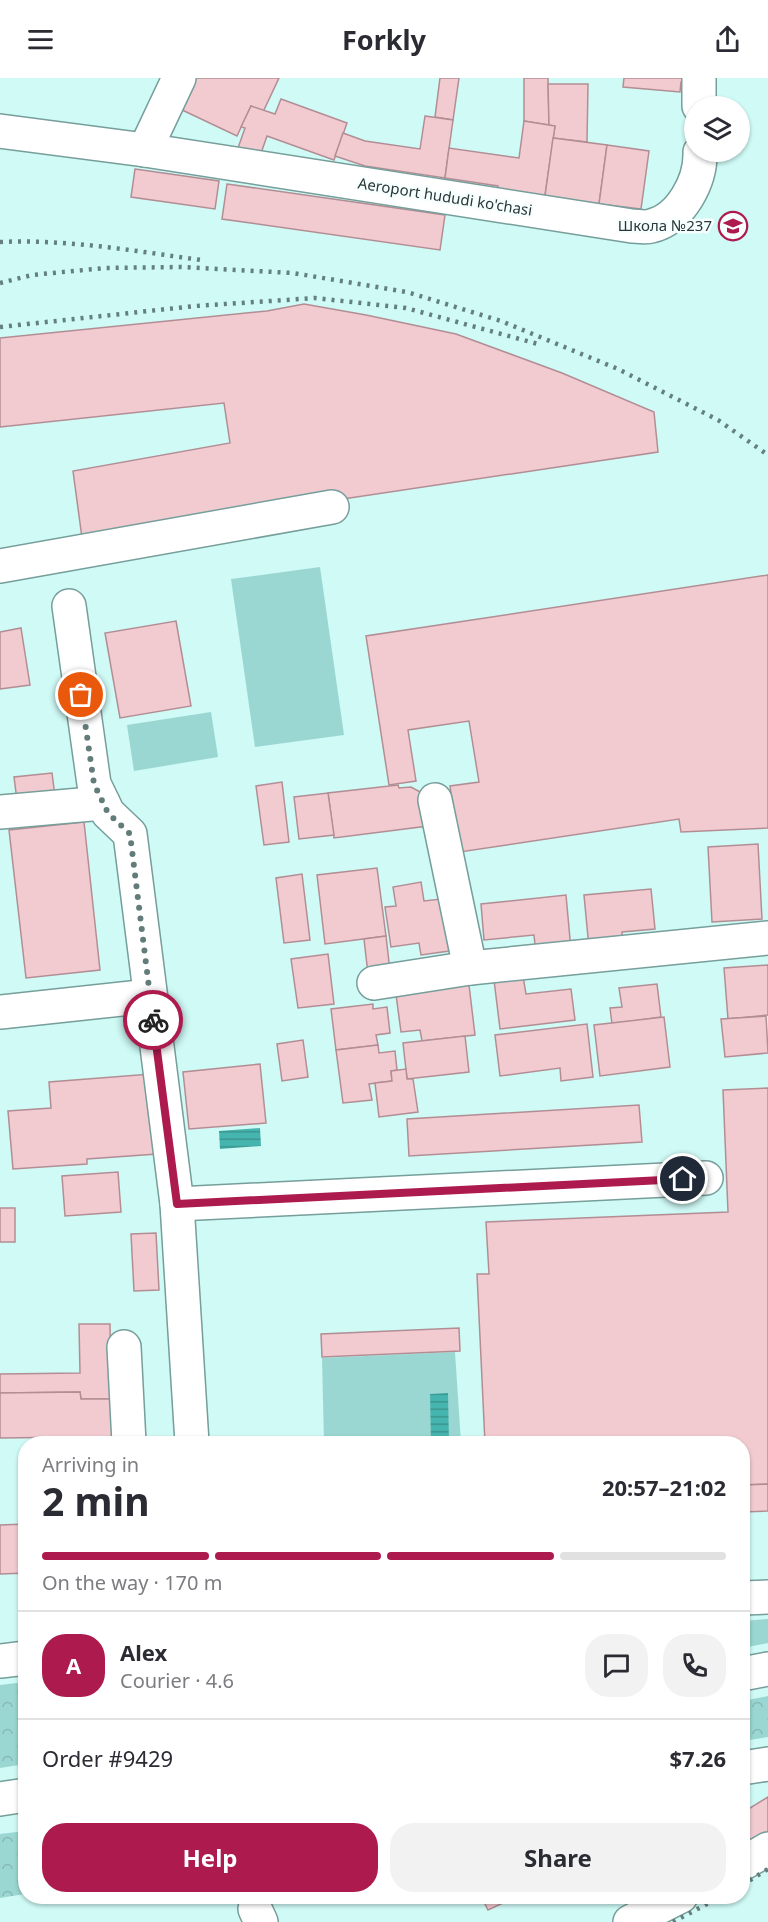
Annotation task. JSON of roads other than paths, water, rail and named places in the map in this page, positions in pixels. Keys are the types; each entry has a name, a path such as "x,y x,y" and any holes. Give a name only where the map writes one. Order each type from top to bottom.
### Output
{"street":[{"path":"145,150 179,78"},
{"path":"699,78 699,96"},
{"name":"Aeroport hududi ko'chasi","path":"0,131 145,150 632,226 650,226 669,217 681,205 697,176 699,162"},
{"path":"0,567 332,507"},
{"path":"69,606 94,784 108,813 130,834 177,1204 192,1436"},
{"path":"435,800 470,968"},
{"path":"0,812 103,803"},
{"path":"374,983 470,968 768,938"},
{"path":"0,1012 150,996"},
{"path":"177,1204 706,1178"},
{"path":"124,1347 129,1436"},
{"path":"750,1598 768,1597"},
{"path":"0,1661 18,1659"},
{"path":"750,1672 768,1669"},
{"path":"750,1767 768,1764"},
{"path":"0,1799 18,1796"},
{"path":"750,1859 768,1849"},
{"path":"630,1922 665,1904"}],"railway":[{"path":"0,242 76,244 201,260"},
{"path":"0,283 32,275 105,268 181,267 293,273 407,292 501,321 618,369 718,420 768,455"},
{"path":"0,327 195,306 315,298 406,308 538,344"},
{"path":"750,1880 768,1869"},
{"path":"673,1922 707,1904"}],"place":[{"name":"Школа №237","path":"733,226"}]}
